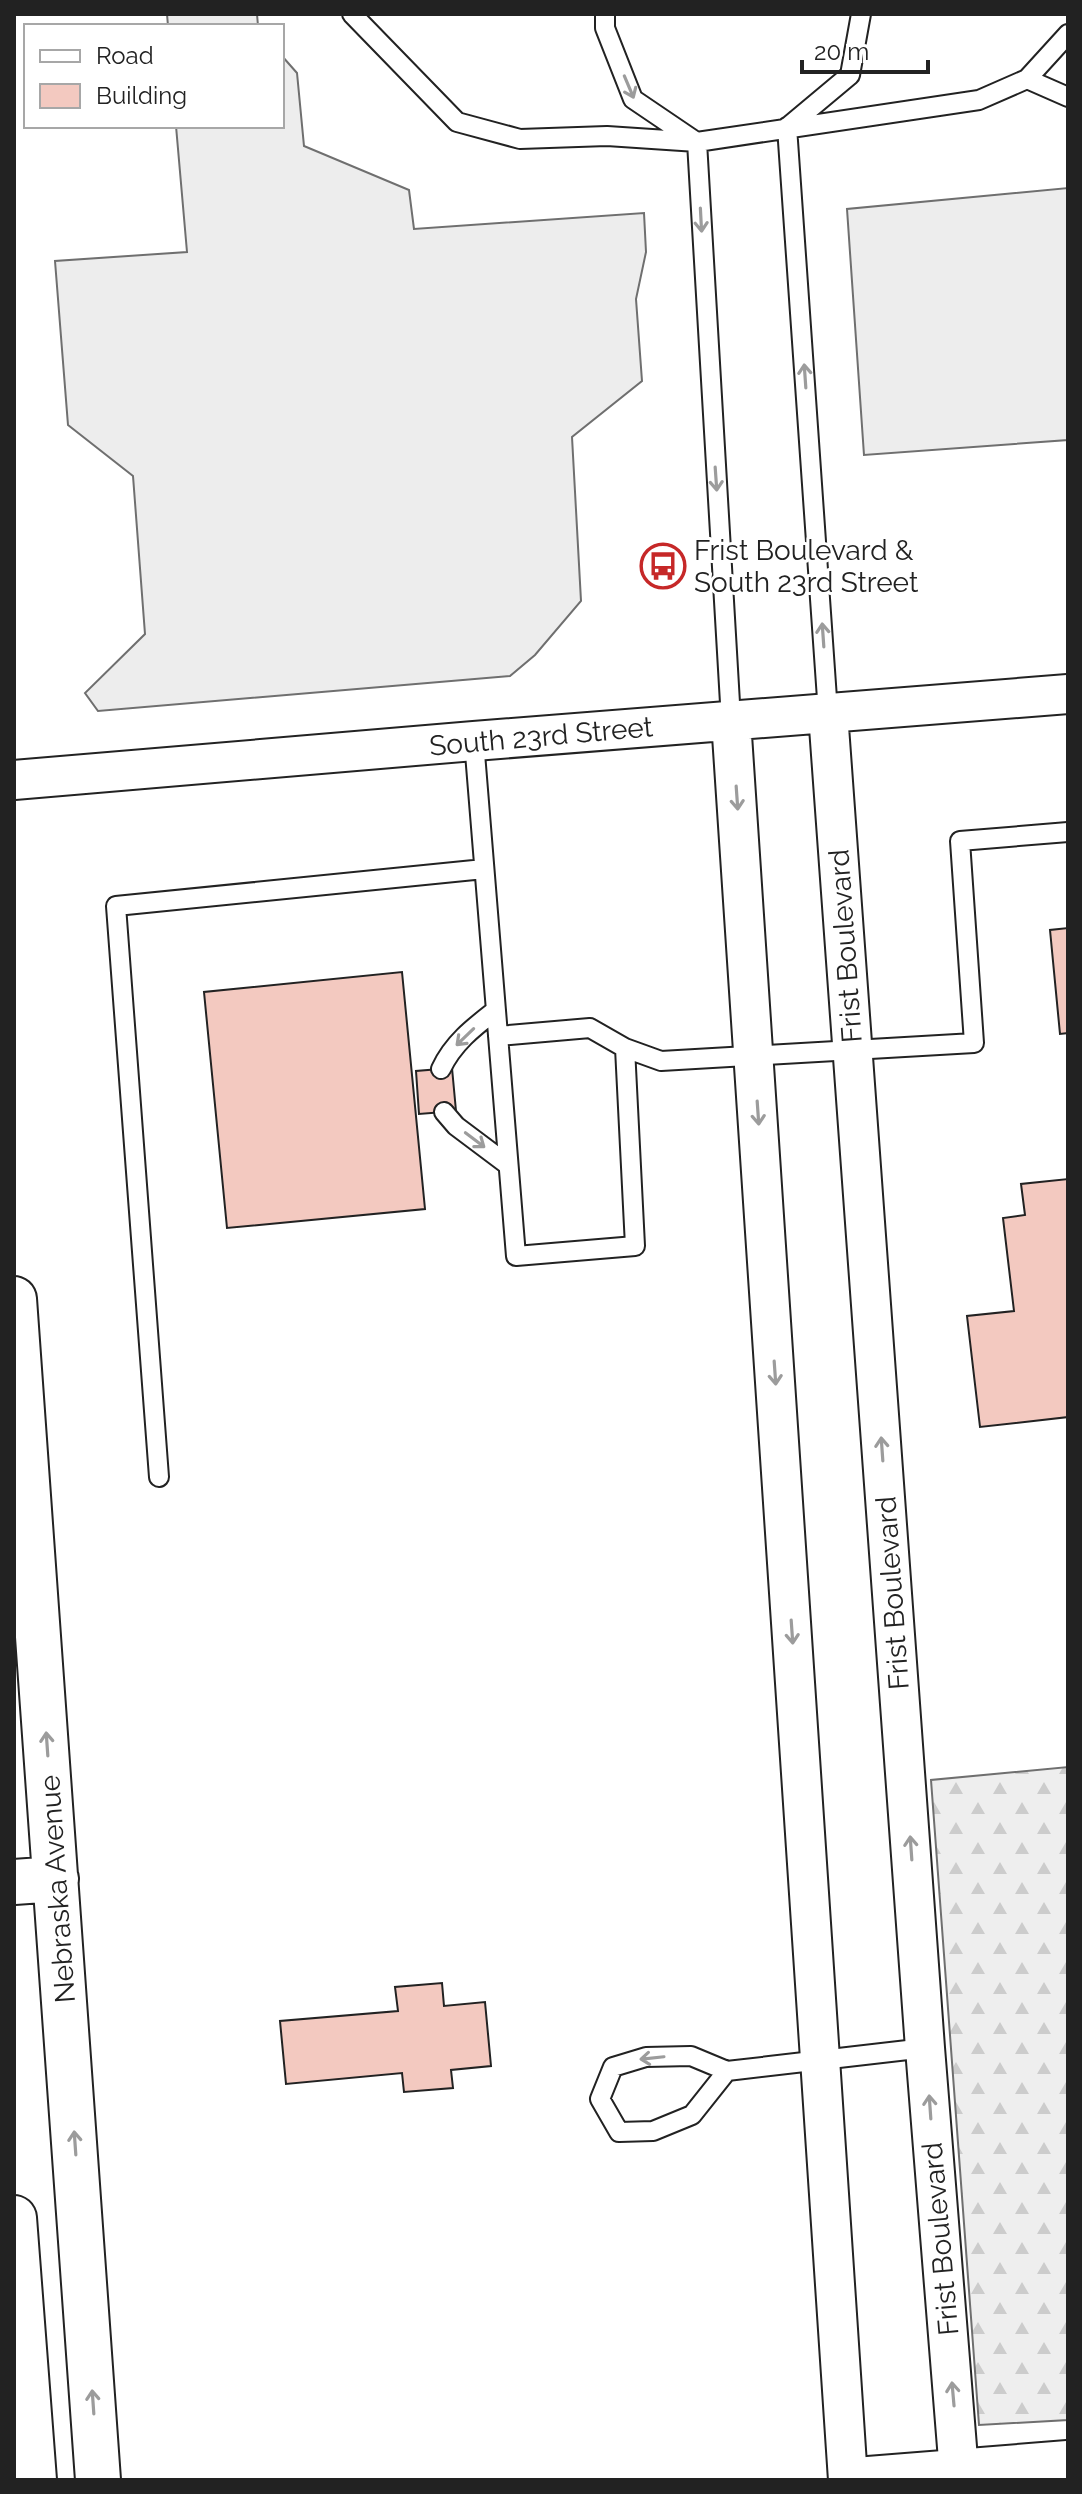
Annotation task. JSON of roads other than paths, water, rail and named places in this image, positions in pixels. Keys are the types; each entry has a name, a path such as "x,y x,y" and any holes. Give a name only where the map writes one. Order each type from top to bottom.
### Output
{"street":[{"name":"South 23rd Street","path":"14,780 1068,694"},
{"name":"Frist Boulevard","path":"828,713 925,2048 985,2474"},
{"path":"731,720 848,2480"},
{"name":"Nebraska Avenue","path":"14,1299 35,1881 98,2480"},
{"path":"14,2218 34,2480"},
{"path":"856,2480 985,2474 1068,2463"}],"lane":[{"path":"352,14 457,122 520,139 607,136 697,142 979,100 1027,79 1068,34"},
{"path":"605,14 605,28 633,99 697,142"},
{"path":"787,127 850,75 861,14"},
{"path":"1027,79 1068,97"},
{"path":"787,127 828,713"},
{"path":"697,142 731,720"},
{"path":"474,741 516,1256 635,1246 625,1048"},
{"path":"498,1036 590,1028 625,1048 661,1061 974,1043 960,841 1068,832"},
{"path":"159,1477 116,906 484,869"},
{"path":"441,1069 448,1054 466,1034 496,1010"},
{"path":"444,1112 456,1126 508,1165"},
{"path":"727,2071 692,2115 653,2131 619,2132 600,2099 613,2067 646,2057 691,2056 727,2071 925,2048"}],"place":[{"name":"Frist Boulevard & South 23rd Street","path":"663,566"}]}
